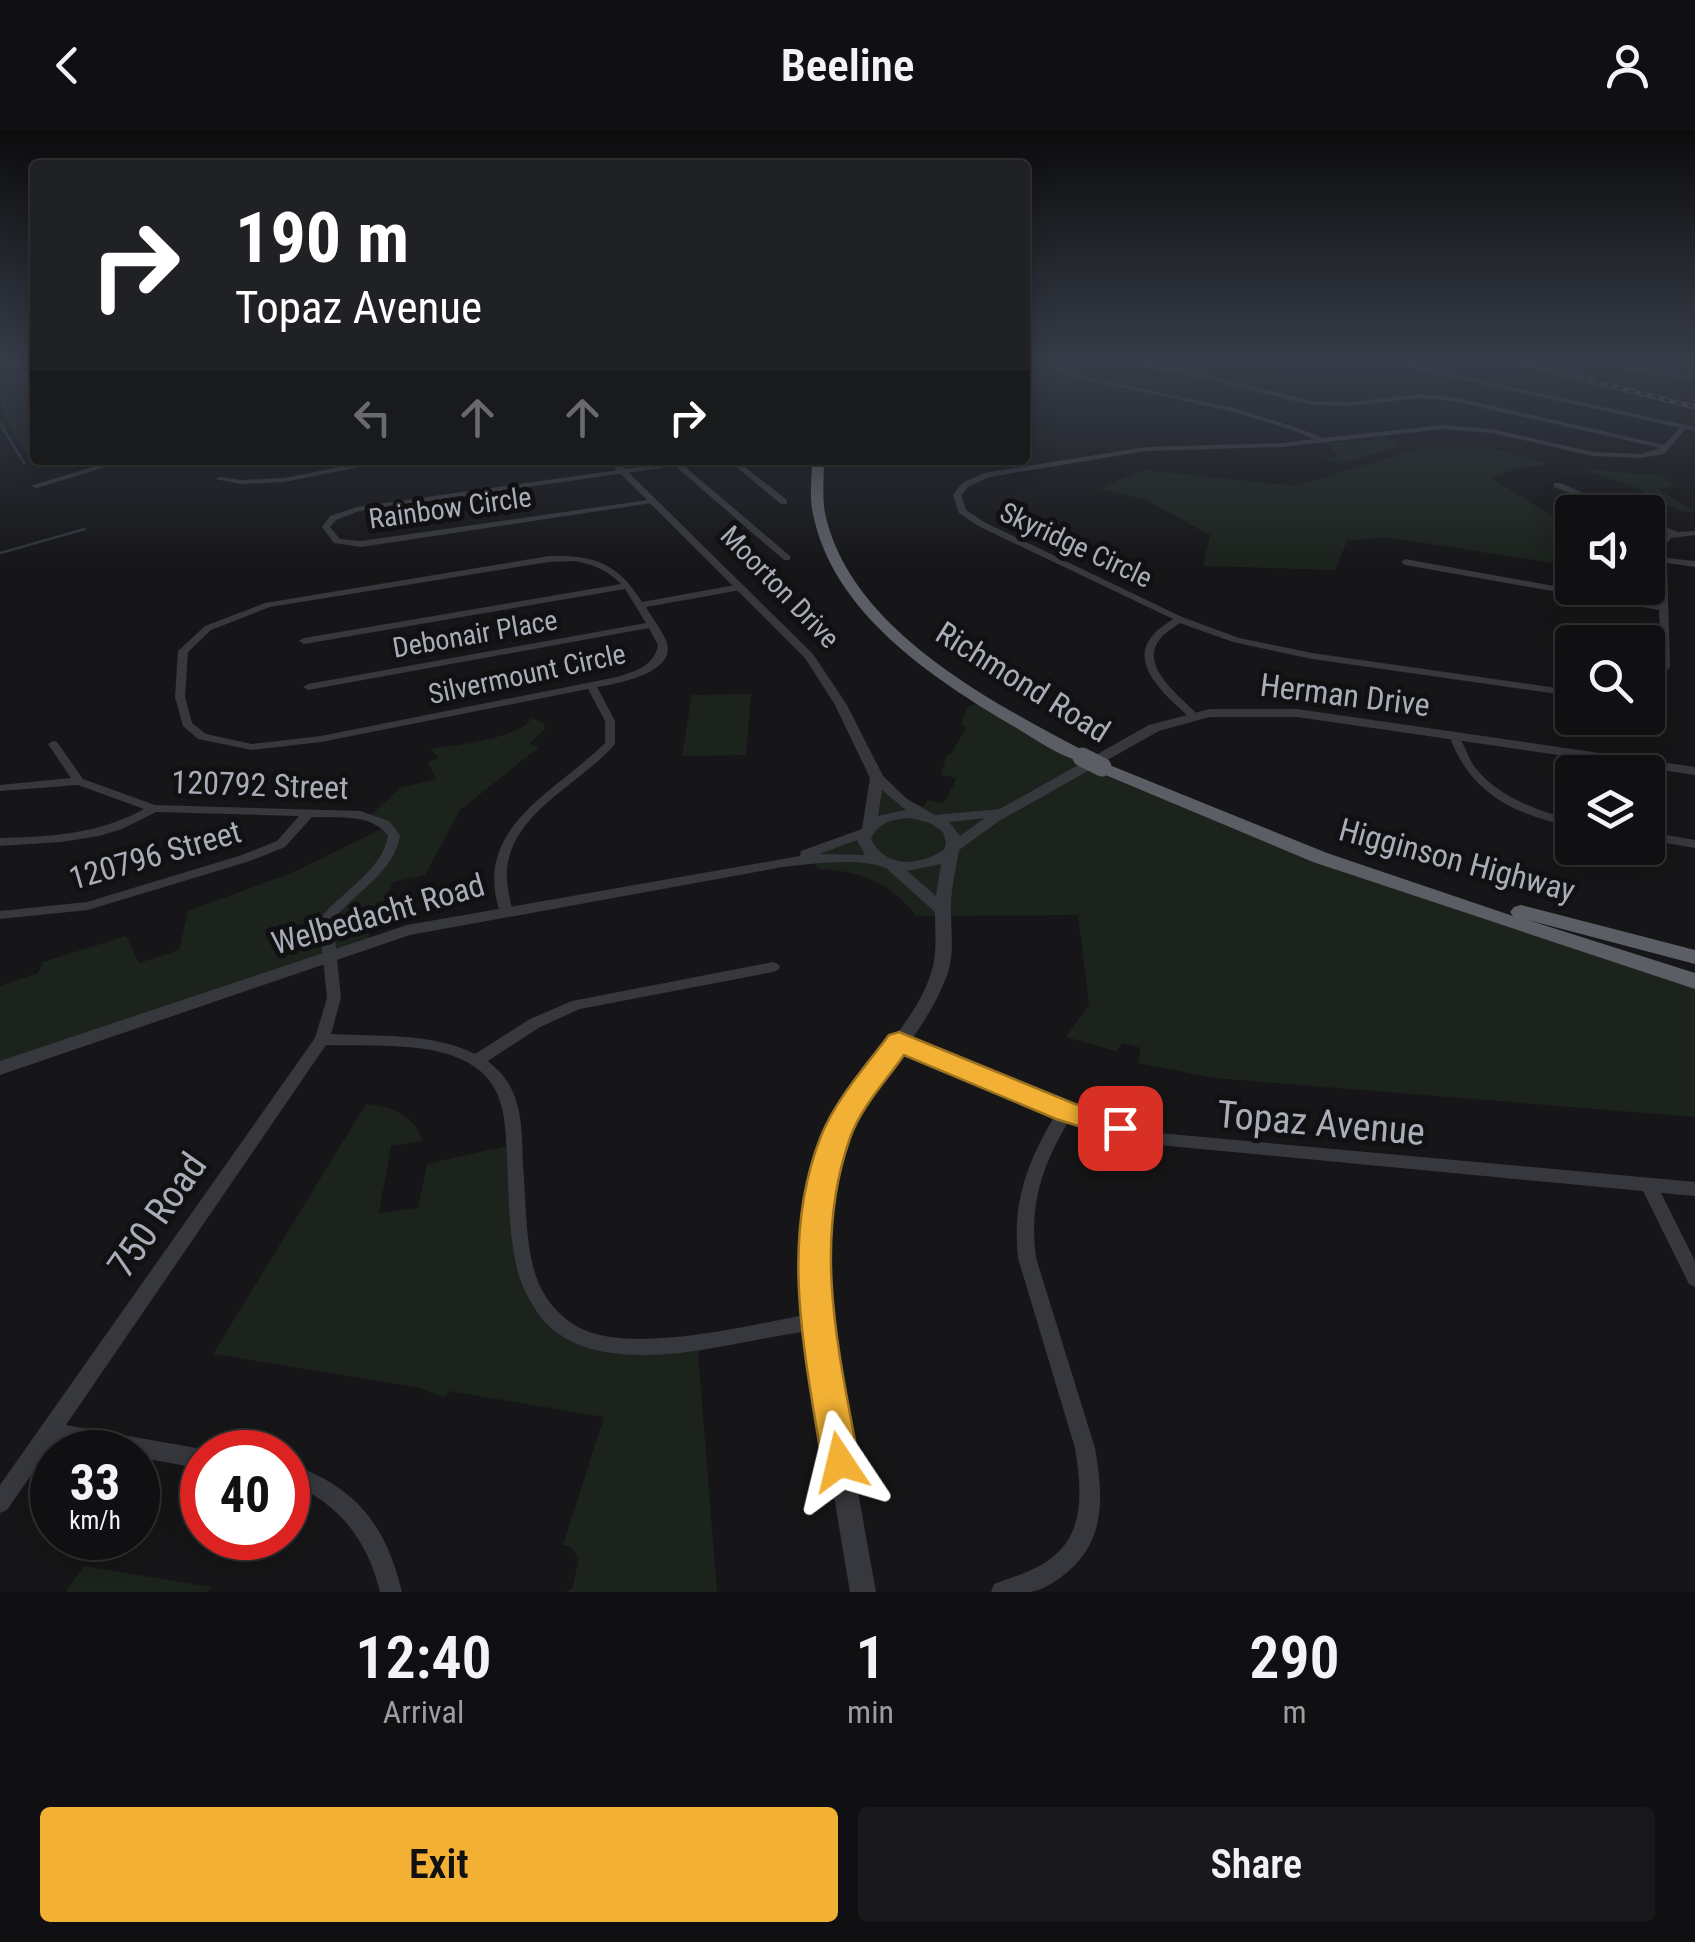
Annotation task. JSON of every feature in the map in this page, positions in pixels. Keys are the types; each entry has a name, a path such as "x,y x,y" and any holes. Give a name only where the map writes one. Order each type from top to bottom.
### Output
{"highway":[{"name":"Richmond Road","path":"818,465 814,500 830,555 878,618 964,688 1102,768 1307,852"},
{"path":"814,500 824,465"},
{"name":"Higginson Highway","path":"1307,852 1695,956"},
{"name":"Higginson Highway","path":"1307,852 1695,981"}],"street":[{"path":"1295,429 1322,440"},
{"name":"Skyridge Circle","path":"1428,429 1322,440 1134,450 987,475 959,492 958,506 972,520 1179,619 1236,640 1290,653 1555,691"},
{"name":"Skyridge Circle","path":"1474,429 1605,456 1649,455 1665,447"},
{"path":"1587,429 1665,447 1683,429"},
{"path":"34,486 107,465"},
{"path":"219,479 275,484 309,473 360,465"},
{"name":"Moorton Drive","path":"614,465 741,587 824,676 877,778 902,802 931,818"},
{"path":"620,472 670,465"},
{"path":"678,465 787,558"},
{"path":"738,465 784,502"},
{"name":"Rainbow Circle","path":"620,472 357,510 332,518 326,528 337,541 361,544 652,501"},
{"path":"1558,485 1582,495"},
{"path":"1665,529 1676,534 1695,533"},
{"path":"1665,541 1676,534"},
{"name":"Silvermount Circle","path":"565,558 607,564 625,586 663,645 658,661 636,675 310,741 252,747 202,737 186,724 182,714 181,657 188,644 208,628 241,613 283,602 565,558"},
{"path":"1665,560 1695,564"},
{"path":"1405,562 1662,608 1663,625"},
{"path":"304,640 625,586"},
{"path":"639,605 741,587"},
{"path":"1179,619 1154,639 1149,662 1161,684 1194,716"},
{"name":"Debonair Place","path":"308,687 650,625"},
{"path":"505,909 501,868 512,837 610,744 610,721 591,686"},
{"name":"Herman Drive","path":"884,862 925,866 1009,810 1154,728 1194,716 1274,711 1695,772"},
{"path":"1454,736 1462,762 1486,787 1522,807 1555,818"},
{"path":"53,744 79,781"},
{"path":"877,778 866,847 943,910"},
{"path":"0,788 79,781"},
{"name":"120792 Street","path":"79,781 154,808 370,817 384,823 394,834 392,851 384,864 329,913 325,928 329,953"},
{"path":"0,842 94,836 128,824 154,808"},
{"name":"Herman Drive","path":"868,829 894,815 931,818 1009,810"},
{"name":"120796 Street","path":"0,915 88,906 246,858 281,844 310,814"},
{"path":"862,1592 816,1322 814,1235 826,1164 851,1108 899,1042 939,977 946,942 943,910 953,850 952,831 931,818"},
{"name":"Welbedacht Road","path":"783,862 868,829"},
{"path":"1665,839 1695,844"},
{"name":"Welbedacht Road","path":"0,1068 329,953 408,930 505,909 783,862 830,858 884,862"},
{"name":"750 Road","path":"51,1430 322,1039 334,1007 329,953"},
{"path":"479,1059 535,1023 577,1005 773,968"},
{"path":"322,1039 417,1044 479,1059 505,1086 511,1106 528,1278 548,1318 594,1344 619,1348 816,1322"},
{"name":"Topaz Avenue","path":"899,1042 1066,1112 1146,1135 1204,1146 1695,1189"},
{"path":"1002,1592 1041,1580 1060,1564 1084,1532 1092,1509 1090,1458 1022,1231 1026,1191 1066,1112"},
{"path":"1648,1186 1695,1279"},
{"name":"750 Road","path":"0,1504 30,1461"},
{"path":"310,1483 357,1516 379,1554 391,1592"}],"shaded area":[{"path":"30,429 30,458 12,431"},
{"path":"1385,438 1401,446 1339,464 1320,458 1338,456 1329,443"},
{"path":"1490,447 1549,464 1514,469 1491,478 1555,518 1555,563 1385,537 1347,541 1335,570 1203,566 1210,535 1146,500 1099,488 1143,470 1296,486 1420,448"},
{"path":"1583,469 1638,474 1648,481 1641,474 1660,474 1676,487 1657,488 1695,512 1679,511 1665,503 1665,495 1650,495"},
{"path":"751,694 746,755 682,756 692,695"},
{"path":"984,702 1169,800 1695,982 1695,1117 1214,1078 1138,1063 1141,1048 1122,1043 1116,1051 1066,1037 1089,1004 1078,915 916,916 885,886 847,872 818,869 807,853 866,831 877,778 903,802 924,806 928,800 944,803 957,778 941,775 947,754 951,754 966,728 961,723 967,707"},
{"path":"532,718 544,723 545,729 529,744 539,747 460,810 425,875 393,882 366,941 0,1068 0,986 38,973 43,962 126,936 139,963 179,950 188,911 294,872 387,826 369,817 400,788 436,779 428,762 438,758 431,749 500,736"},
{"path":"366,1104 408,1118 422,1141 391,1146 379,1213 418,1208 427,1164 515,1144 520,1211 537,1303 594,1346 697,1340 717,1592 565,1592 572,1589 579,1559 570,1546 563,1545 604,1417 450,1391 444,1397 416,1387 213,1354"},
{"path":"84,1566 211,1587 207,1592 66,1592"}],"waterway":[{"path":"4,429 24,463"},
{"path":"0,553 85,529"}],"route":[{"path":"840,1462 816,1322 816,1208 836,1136 851,1108 899,1042 1066,1112 1120,1128"}]}
